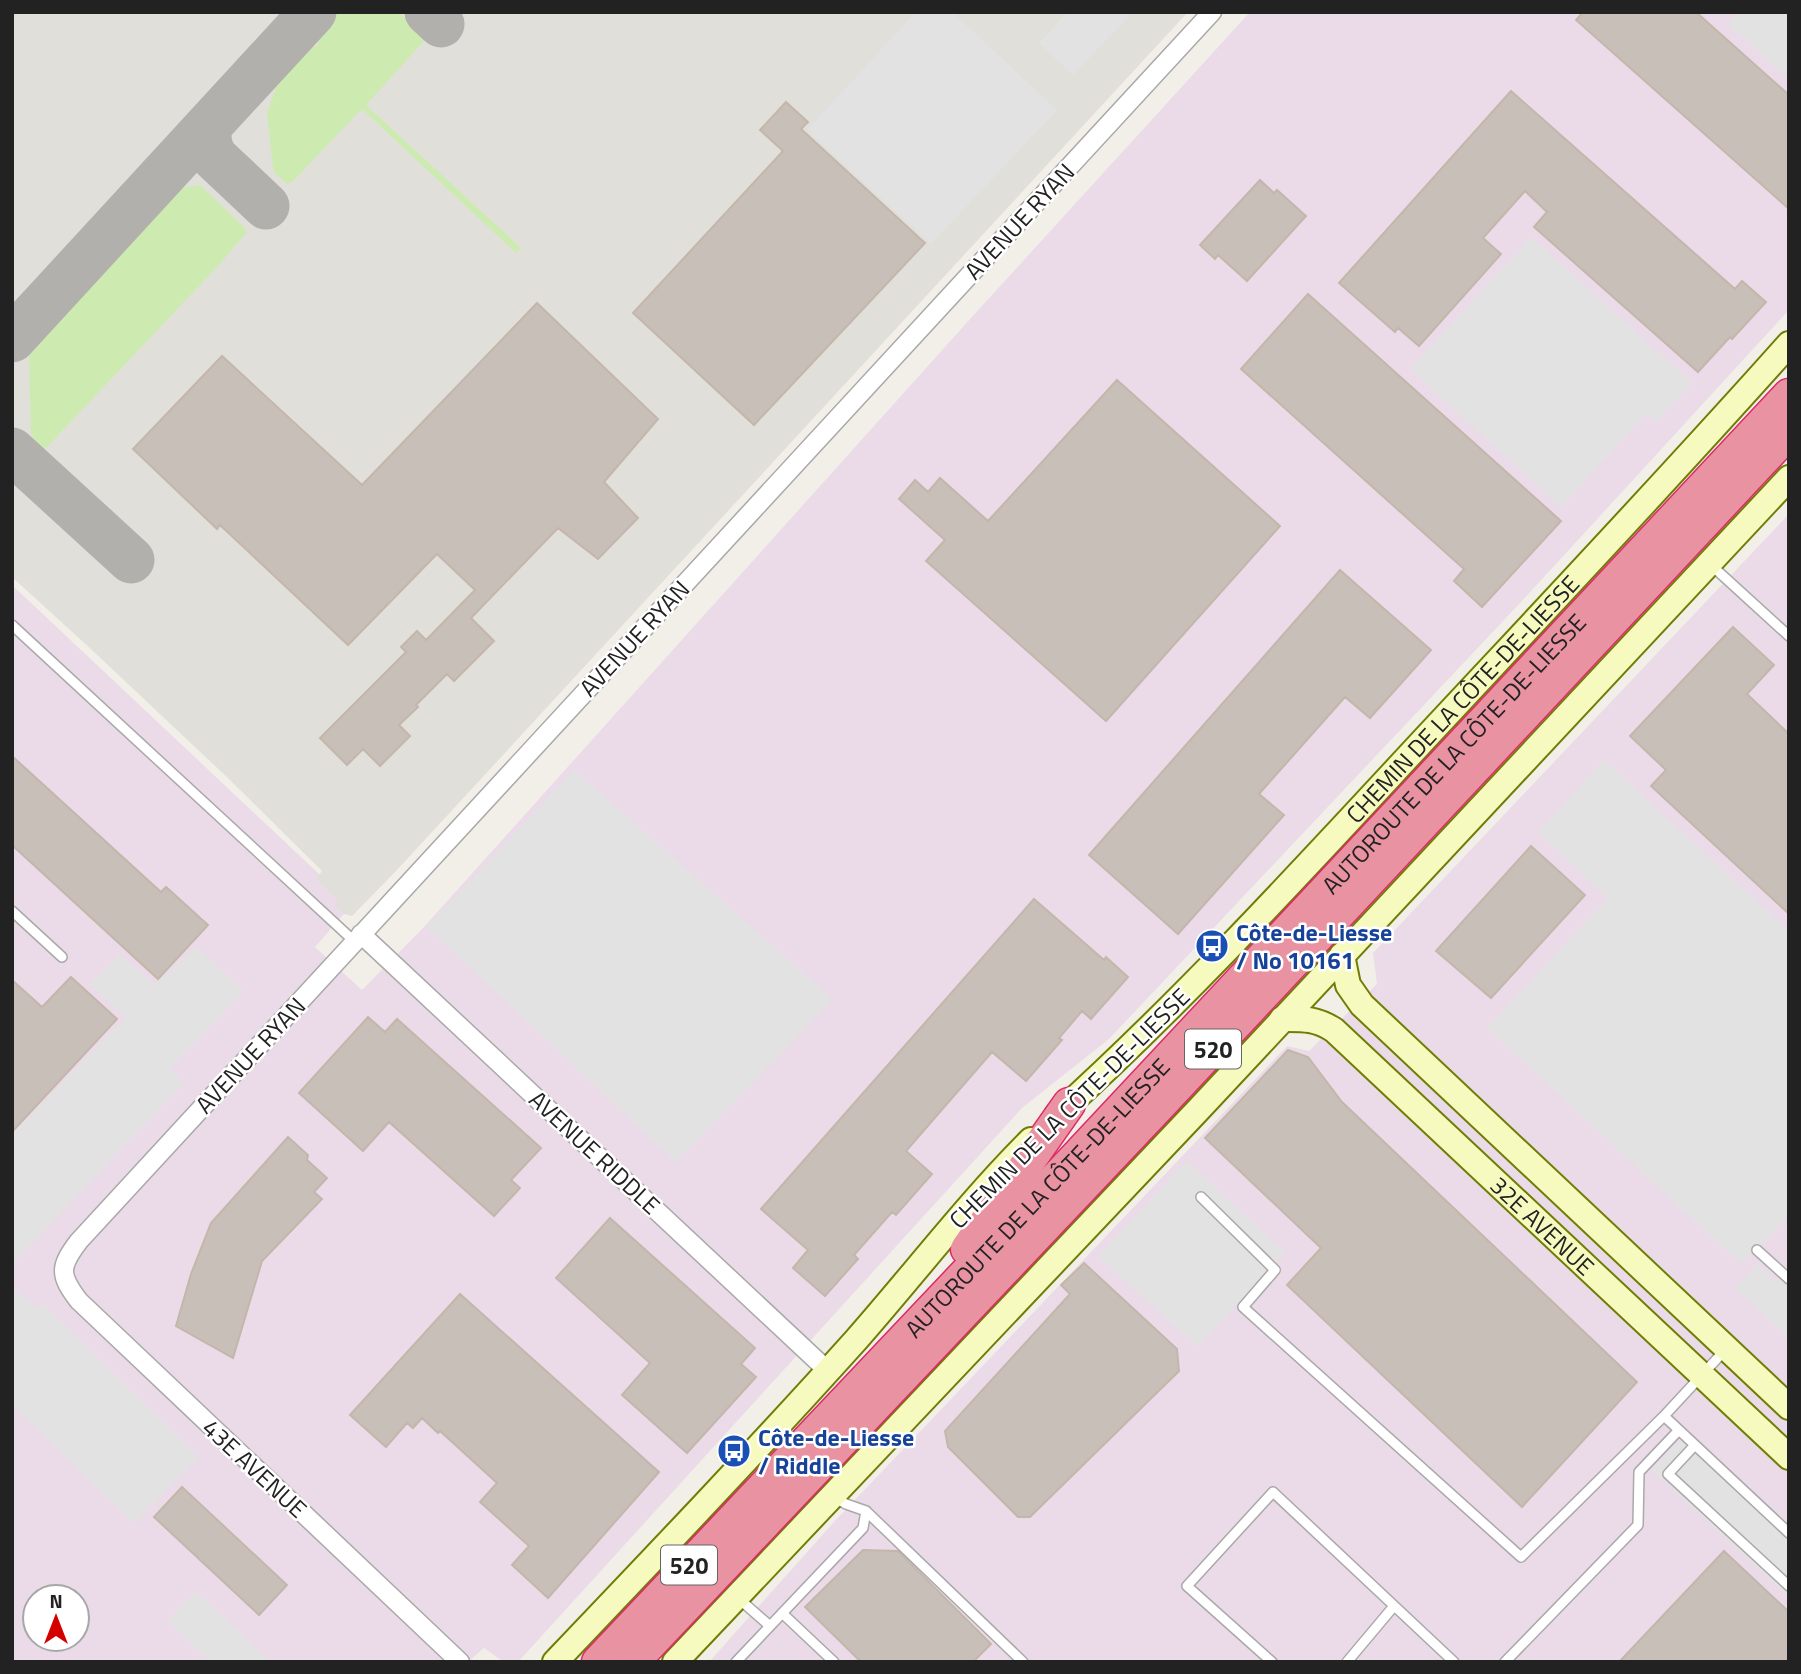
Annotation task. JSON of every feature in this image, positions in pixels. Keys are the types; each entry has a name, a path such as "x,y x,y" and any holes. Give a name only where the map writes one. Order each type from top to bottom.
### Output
{"highway":[{"name":"AUTOROUTE DE LA CÔTE-DE-LIESSE","path":"598,1662 1068,1166 1789,395"},
{"name":"AUTOROUTE DE LA CÔTE-DE-LIESSE","path":"633,1662 1159,1107 1789,432"},
{"path":"910,1332 1069,1104"}],"main road":[{"name":"CHEMIN DE LA CÔTE-DE-LIESSE","path":"555,1662 755,1452 972,1202 1017,1154 1265,911 1678,468 1789,344"},
{"path":"675,1662 1170,1140 1789,478"},
{"name":"32E AVENUE","path":"1342,955 1348,985 1362,1004 1789,1407"},
{"name":"32E AVENUE","path":"1282,1019 1312,1020 1334,1030 1789,1457"},
{"path":"1675,1351 1701,1323"}],"street":[{"name":"AVENUE RYAN","path":"64,1267 65,1260 79,1241 1212,12"},
{"name":"AVENUE RIDDLE","path":"358,937 828,1371"},
{"name":"43E AVENUE","path":"64,1267 66,1282 92,1314 460,1662"}],"lane":[{"path":"1709,563 1789,636"},
{"path":"12,625 358,937"},
{"path":"12,911 62,957"},
{"path":"1202,1197 1275,1270 1243,1307 1521,1558 1664,1416 1727,1348"},
{"path":"1757,1250 1789,1279"},
{"path":"1664,1416 1789,1533"},
{"path":"1505,1662 1638,1525 1639,1472 1679,1430"},
{"path":"1695,1445 1668,1474 1789,1586"},
{"path":"1272,1662 1187,1586 1273,1492 1454,1662"},
{"path":"832,1496 866,1511 1023,1662"},
{"path":"736,1662 863,1528 866,1511"},
{"path":"737,1597 769,1626"},
{"path":"1347,1662 1394,1606"},
{"path":"782,1613 834,1662"}],"shaded area":[{"path":"12,12 1188,12 352,916 344,914 335,906 338,901 316,879 322,871 230,780 12,577"},
{"path":"916,12 952,12 1057,110 931,244 807,130"},
{"path":"1068,12 1133,12 1073,75 1039,43"},
{"path":"1250,12 1789,12 1789,310 1521,602 1109,1039 1022,1108 518,1662 504,1662 484,1648 468,1662 12,1662 12,585 352,905 315,947 362,990 423,928"},
{"path":"1739,12 1789,12 1789,79 1728,24"},
{"path":"1531,237 1692,383 1656,422 1646,414 1561,507 1410,369"},
{"path":"1789,514 1789,1662 709,1662 833,1523 1287,1046 1309,1051 1377,984 1373,953"},
{"path":"1604,760 1789,931 1789,1215 1757,1250 1740,1263 1487,1028 1608,898 1538,832"},
{"path":"574,770 833,999 676,1162 427,927"},
{"path":"196,947 244,991 169,1070 184,1083 12,1264 12,1134 126,1017 89,985 119,954 155,984"},
{"path":"1186,1161 1285,1252 1198,1347 1098,1256"},
{"path":"1758,1264 1776,1281 1789,1268 1789,1338 1735,1288"},
{"path":"12,1286 36,1308 41,1303 199,1457 134,1524 12,1405"},
{"path":"1687,1433 1789,1527 1789,1597 1652,1470"},
{"path":"196,1591 271,1662 210,1662 167,1621"}],"green space":[{"path":"340,12 399,12 423,36 425,40 366,105 521,248 516,253 362,109 293,181 287,184 275,173 267,113 275,84 309,47 318,46 318,37"},
{"path":"200,185 245,228 246,233 45,449 31,434 29,355 36,348 35,343 110,262 121,255 132,237 136,238 144,230 143,226 176,189"}],"building":[{"path":"1583,12 1696,12 1789,95 1789,209 1576,20"},
{"path":"1511,91 1735,289 1742,281 1766,302 1698,372 1534,227 1547,212 1525,191 1483,238 1501,254 1419,346 1398,328 1395,332 1339,283"},
{"path":"786,102 808,122 801,129 925,243 754,425 633,313 783,151 760,130"},
{"path":"1260,180 1274,193 1277,190 1306,216 1247,281 1218,255 1215,259 1200,245"},
{"path":"1308,294 1561,521 1482,607 1454,581 1464,569 1241,369"},
{"path":"537,303 658,419 604,482 638,518 598,559 558,528 471,618 494,641 454,681 447,674 416,705 418,707 399,725 410,736 380,766 363,749 347,765 320,738 406,652 401,647 417,631 426,640 475,590 437,554 348,645 220,525 217,529 133,449 222,356 362,485"},
{"path":"1117,380 1280,526 1106,721 926,561 945,540 899,499 915,480 928,492 940,478 988,521"},
{"path":"1340,570 1431,650 1370,718 1345,697 1259,794 1284,815 1178,934 1089,855"},
{"path":"1733,627 1774,665 1747,694 1789,734 1789,914 1651,786 1666,770 1630,736"},
{"path":"12,756 161,892 166,887 208,925 158,979 12,845"},
{"path":"1531,846 1585,895 1491,998 1436,951"},
{"path":"1034,899 1104,960 1106,957 1128,977 1091,1019 1082,1011 1059,1038 1062,1040 1026,1081 992,1052 906,1151 932,1174 896,1215 892,1212 854,1255 858,1259 825,1296 793,1268 808,1250 761,1209"},
{"path":"71,977 117,1019 12,1132 12,980 42,1007"},
{"path":"368,1017 385,1032 397,1019 541,1148 511,1180 520,1188 494,1216 389,1122 363,1151 299,1093"},
{"path":"1288,1050 1308,1057 1342,1102 1637,1382 1522,1507 1287,1285 1321,1248 1205,1138"},
{"path":"288,1137 327,1178 314,1192 322,1199 262,1261 233,1358 176,1326 191,1274 211,1223"},
{"path":"610,1218 755,1348 741,1364 756,1377 687,1453 622,1395 650,1363 556,1278"},
{"path":"1084,1263 1177,1349 1179,1371 1030,1517 1018,1517 948,1447 945,1431 1070,1294 1061,1285"},
{"path":"460,1294 659,1472 548,1598 512,1565 529,1546 480,1502 497,1483 422,1418 413,1428 407,1423 386,1447 350,1415"},
{"path":"182,1487 287,1585 259,1615 154,1517"},
{"path":"863,1550 898,1551 991,1644 973,1662 861,1662 805,1607"},
{"path":"1724,1551 1789,1612 1789,1662 1619,1662"}],"taxiway":[{"path":"12,339 313,12"},
{"path":"428,12 441,24"},
{"path":"209,126 209,142 215,158 266,206"},
{"path":"12,451 131,560"}],"place":[{"name":"Côte-de-Liesse / No 10161","path":"1212,946"},
{"name":"Côte-de-Liesse / Riddle","path":"734,1451"}]}
